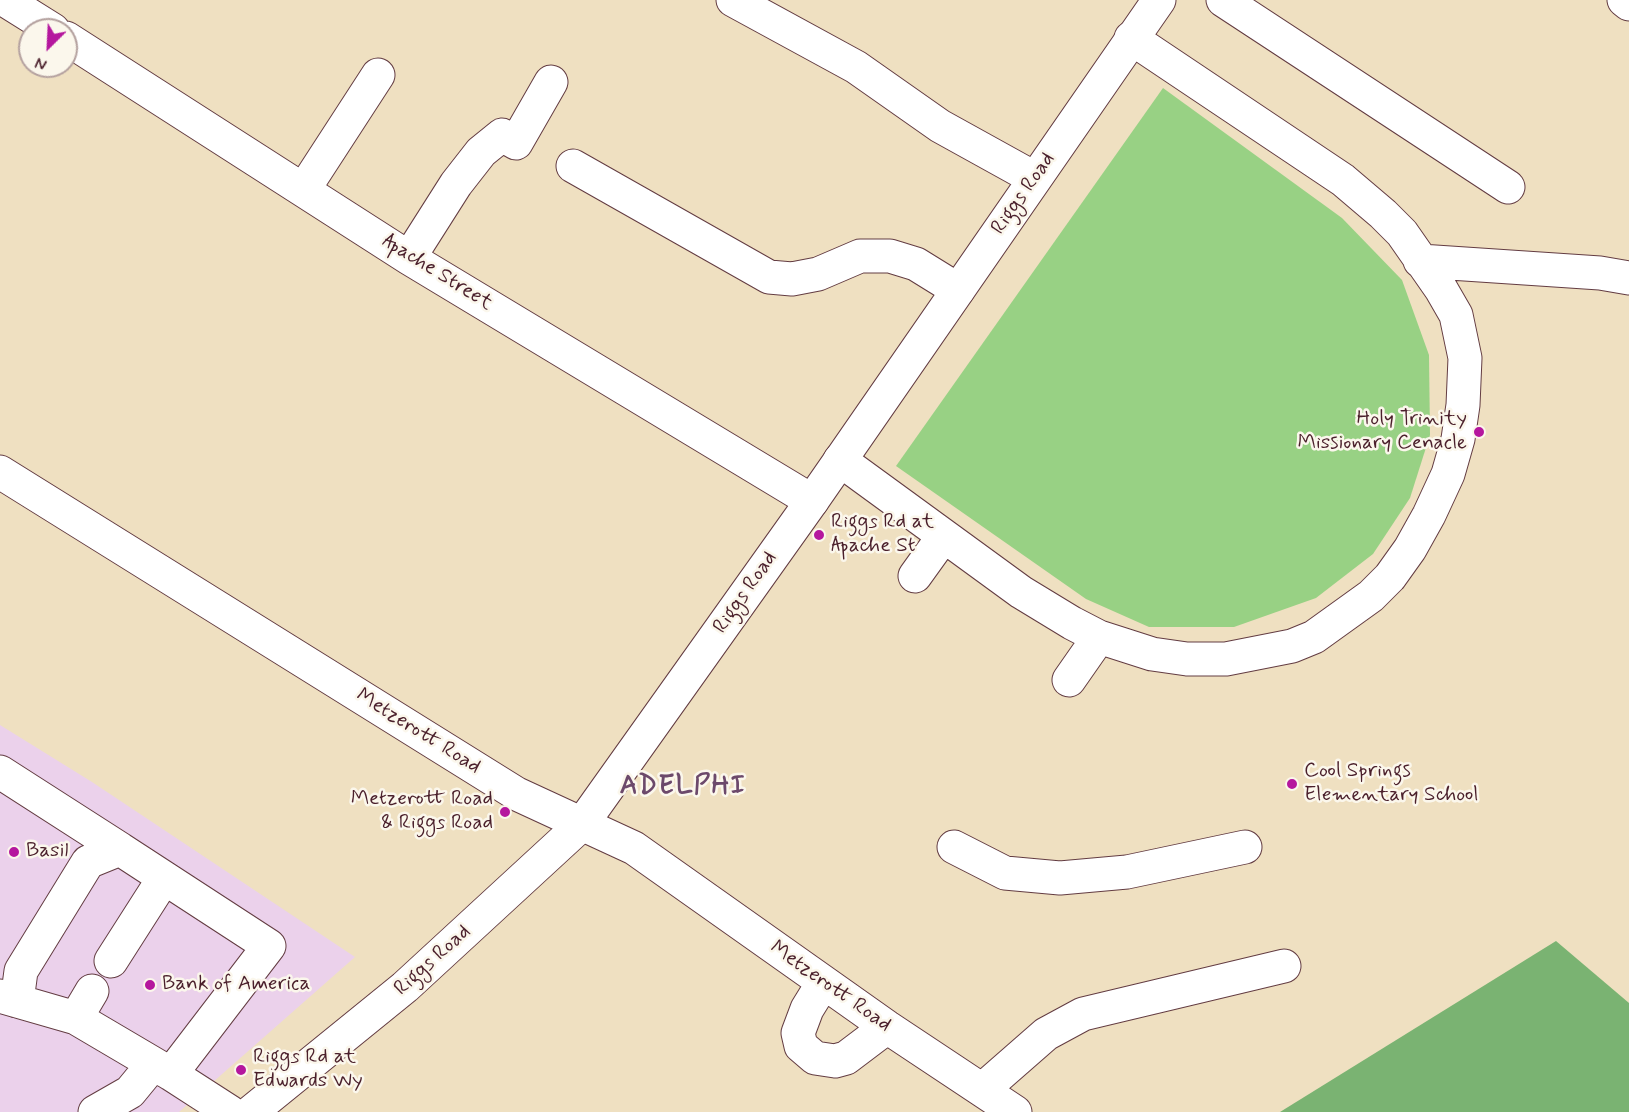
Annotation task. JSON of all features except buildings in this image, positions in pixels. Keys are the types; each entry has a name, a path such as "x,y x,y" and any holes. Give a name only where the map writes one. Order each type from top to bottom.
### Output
{"street":[{"path":"5,0 34,18"},
{"path":"733,0 856,67 940,126 1035,178"},
{"name":"Riggs Road","path":"251,1112 405,987 582,824 812,501 1159,0"},
{"path":"1223,0 1508,187"},
{"path":"1624,0 1629,4"},
{"path":"840,460 1020,592 1099,637 1152,654 1187,659 1226,659 1292,646 1314,637 1371,596 1390,577 1410,549 1448,474 1458,440 1465,358 1456,315 1402,233 1383,214 1343,180 1131,38"},
{"name":"Apache Street","path":"78,46 410,258 812,501"},
{"path":"304,189 378,75"},
{"path":"410,258 456,184 481,152 502,135 516,143 551,82"},
{"path":"573,166 769,277 792,279 818,274 861,256 890,256 916,264 958,290"},
{"path":"1420,261 1600,273 1629,278"},
{"name":"Metzerott Road","path":"0,472 517,794 634,848 887,1027 1015,1112"},
{"path":"915,576 943,537"},
{"path":"1069,680 1099,637"},
{"path":"0,772 269,946 162,1069 130,1092 95,1112"},
{"path":"954,847 1005,873 1060,878 1127,872 1245,848"},
{"path":"120,849 88,862 21,971 8,999 84,1004 162,1069 230,1112"},
{"path":"111,961 164,878"},
{"path":"982,1090 1046,1035 1083,1014 1284,966"},
{"path":"824,983 807,1009 798,1033 801,1046 815,1058 835,1060 846,1058 887,1027"}],"shaded area":[{"path":"0,725 92,782 355,957 179,1112 0,1112"}],"green space":[{"path":"1163,88 1342,218 1402,280 1429,355 1430,435 1410,498 1373,554 1316,598 1234,627 1149,627 1086,599 896,466"},
{"path":"1556,941 1629,1003 1629,1112 1280,1112"}],"place":[{"name":"Holy Trinity Missionary Cenacle","path":"1479,432"},
{"name":"Riggs Rd at Apache St","path":"819,535"},
{"name":"Cool Springs Elementary School","path":"1292,784"},
{"name":"Metzerott Road & Riggs Road","path":"505,812"},
{"name":"Basil","path":"14,852"},
{"name":"Bank of America","path":"150,985"},
{"name":"Riggs Rd at Edwards Wy","path":"241,1070"}],"district":[{"name":"ADELPHI","path":"683,787"}]}
